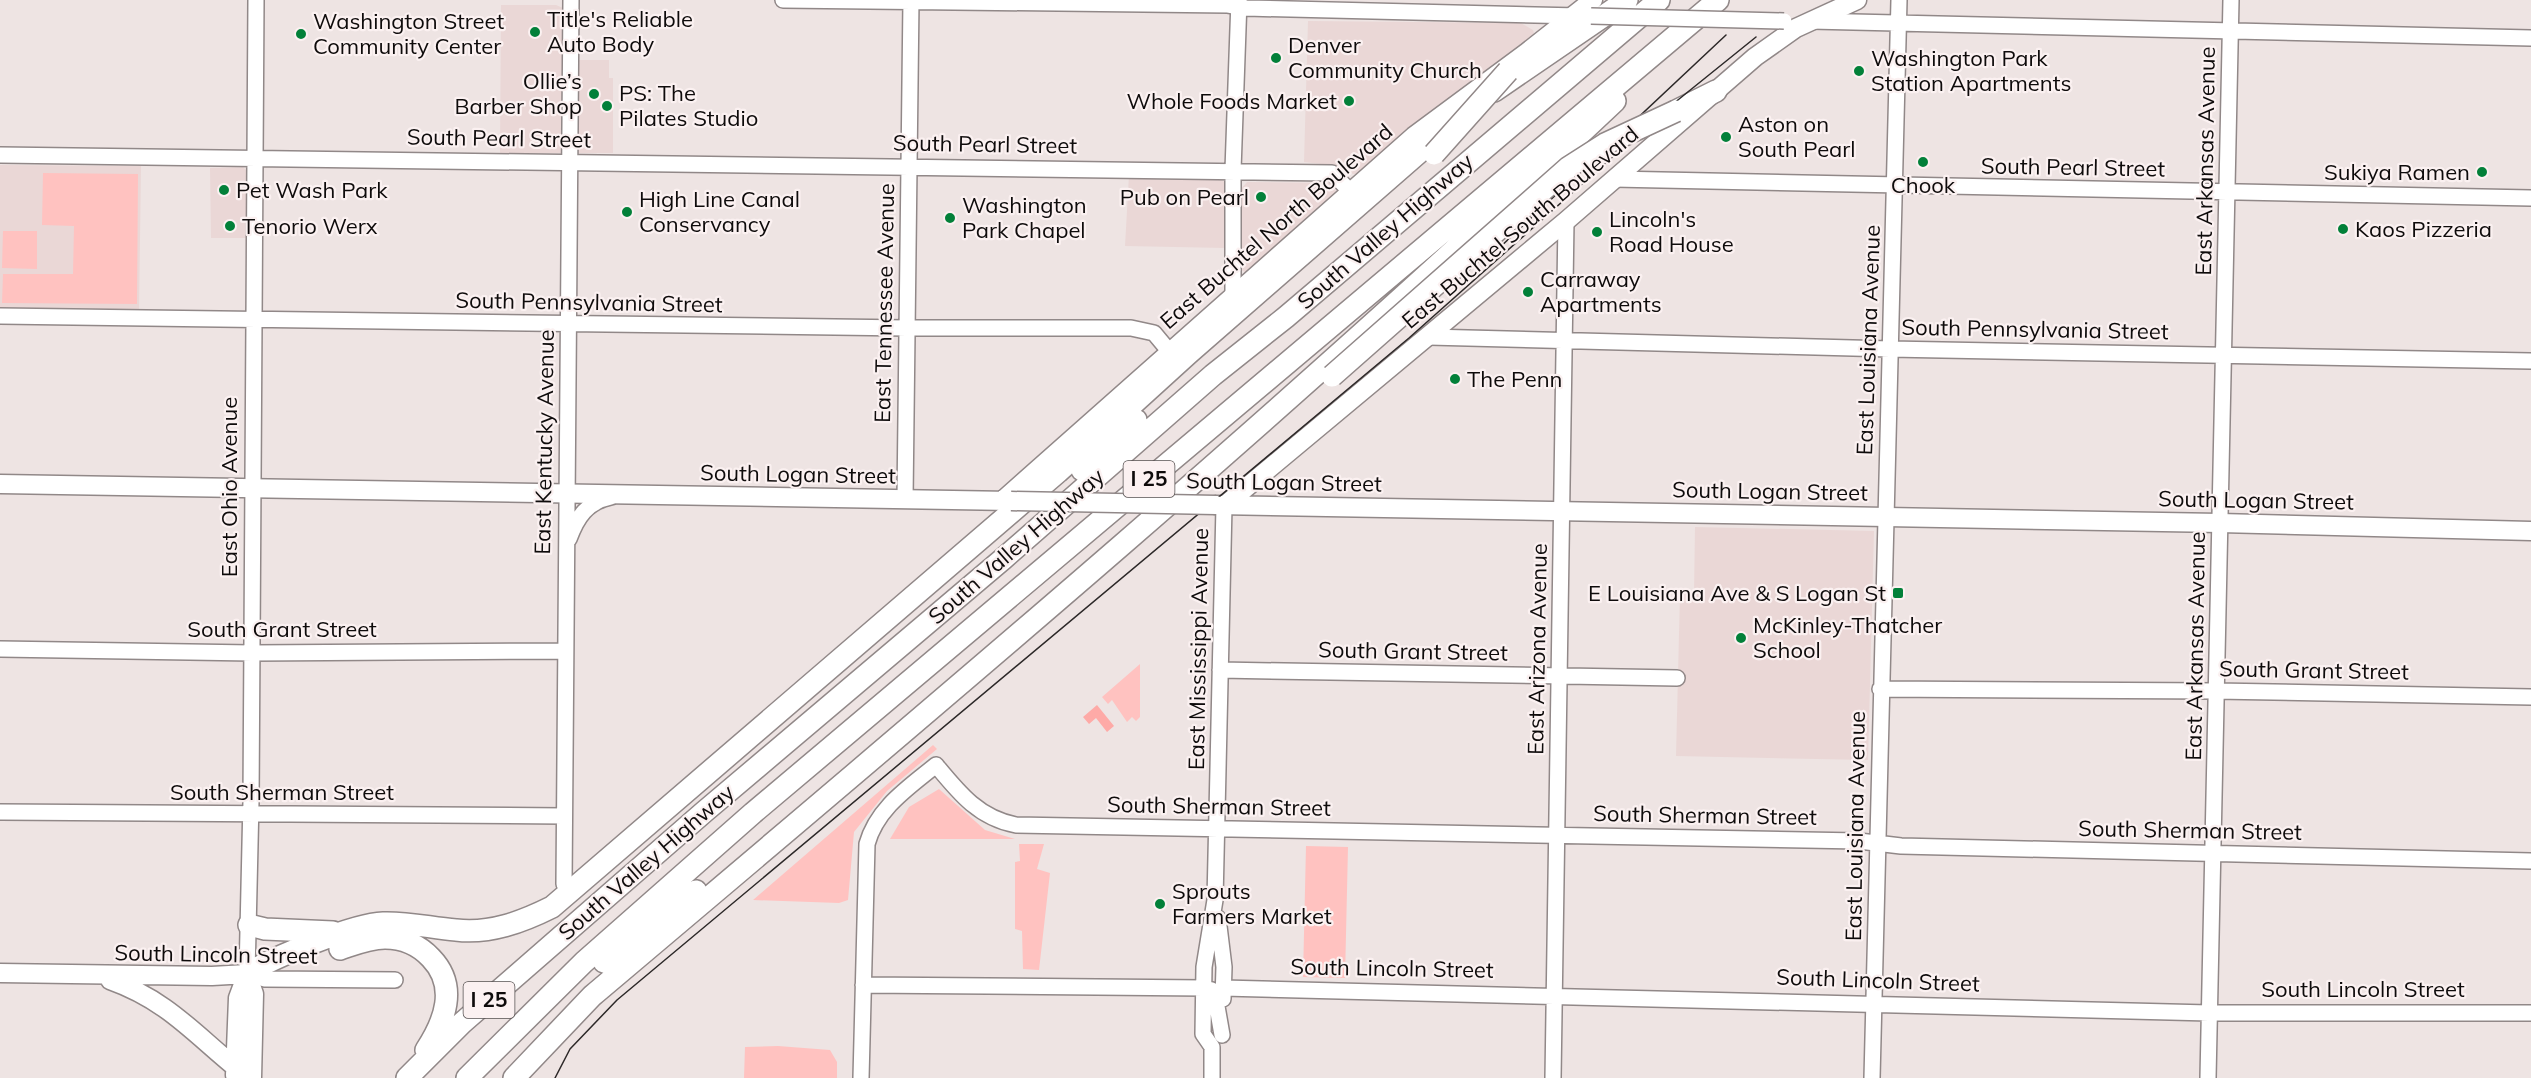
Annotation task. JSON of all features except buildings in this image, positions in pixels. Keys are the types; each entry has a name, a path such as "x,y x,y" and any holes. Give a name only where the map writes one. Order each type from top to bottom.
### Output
{"highway":[{"path":"247,974 280,956 369,924 389,923 456,930 490,930 528,919 552,907 1058,472 1426,145 1494,91 1627,0"},
{"name":"South Valley Highway","path":"406,1078 462,1023 582,918 1003,559 1213,375 1286,317 1659,0"},
{"name":"South Valley Highway","path":"472,1073 584,962 753,813 1718,0"},
{"path":"516,1076 592,996 1136,532 1413,289 1723,0"},
{"path":"1003,559 1018,527 1199,362 1434,154 1526,53"},
{"path":"1136,532 1332,376 1569,167 1605,144 1716,91"},
{"path":"472,1073 650,924 855,773"},
{"path":"249,925 266,929 346,933"},
{"path":"247,974 265,973 360,942 387,938 408,943 426,953 444,973 447,997 441,1023 434,1037 406,1078"}],"main road":[{"name":"East Buchtel South Boulevard","path":"1220,505 1430,337 1773,43 1809,21 1840,10 1857,0"},
{"name":"East Buchtel North Boulevard","path":"1006,501 1169,351 1414,136 1583,8"},
{"name":"South Logan Street","path":"0,484 566,496 1562,510 2531,531"},
{"name":"South Lincoln Street","path":"0,973 99,976 247,974"},
{"name":"East Ohio Avenue","path":"243,1075 238,998 247,974"},
{"path":"99,976 141,992 162,1005 243,1075"}],"street":[{"name":"East Ohio Avenue","path":"247,974 251,814 256,0"},
{"name":"East Kentucky Avenue","path":"564,884 571,0"},
{"path":"783,0 1583,8 1784,21 2531,38"},
{"name":"East Louisiana Avenue","path":"1872,1078 1884,518 1899,0"},
{"name":"East Arkansas Avenue","path":"2208,1078 2231,0"},
{"name":"East Tennessee Avenue","path":"904,499 911,1"},
{"path":"1233,295 1233,170 1239,4"},
{"name":"South Pearl Street","path":"0,155 1233,170 1332,173 1350,191"},
{"name":"South Pearl Street","path":"1614,179 2227,194 2531,198"},
{"name":"East Arizona Avenue","path":"1553,1078 1566,221"},
{"name":"South Pennsylvania Street","path":"0,316 907,328 1140,328 1154,333 1169,351"},
{"name":"South Pennsylvania Street","path":"1430,337 1890,349 2531,361"},
{"path":"565,550 576,522 585,509 597,501 615,496"},
{"name":"East Mississippi Avenue","path":"1212,1078 1212,1047 1203,1034 1204,967 1215,900 1220,670 1220,505"},
{"name":"South Grant Street","path":"0,649 252,652 565,651"},
{"name":"South Grant Street","path":"1220,670 1677,678"},
{"name":"South Grant Street","path":"1880,689 2216,691 2531,697"},
{"name":"South Sherman Street","path":"863,985 865,862 871,831 893,801 936,765 976,809 1006,823 1027,826 1217,827 1557,834 2531,861"},
{"name":"South Sherman Street","path":"0,812 564,816"},
{"name":"East Mississippi Avenue","path":"1215,900 1224,967 1222,1035"},
{"name":"South Lincoln Street","path":"247,974 265,979 395,980"},
{"path":"861,1078 863,985 1204,988 1212,990 1215,995 1222,1035 1212,1047"},
{"name":"South Lincoln Street","path":"1224,988 2209,1013 2531,1013"}],"shaded area":[{"path":"501,5 556,5 563,8 563,60 609,60 609,78 613,78 613,153 500,153"},
{"path":"1308,21 1521,23 1533,30 1535,36 1360,174 1353,174 1339,166 1304,162"},
{"path":"0,165 141,166 139,314 0,313"},
{"path":"243,167 247,171 247,238 211,238 210,168"},
{"path":"43,173 138,174 137,304 2,303 3,274 73,274 74,226 42,225"},
{"path":"1129,175 1217,177 1226,183 1225,248 1125,246"},
{"path":"1247,182 1329,183 1334,186 1336,192 1335,197 1247,273 1241,270 1240,266 1241,189"},
{"path":"3,231 37,231 37,269 2,268"},
{"path":"1695,527 1874,531 1868,760 1676,756 1680,594 1694,594"},
{"path":"1140,664 1140,717 1136,721 1132,717 1127,722 1112,700 1108,704 1102,697"},
{"path":"1097,705 1114,726 1107,732 1096,718 1089,724 1083,717"},
{"path":"933,745 937,749 887,791 854,832 848,900 839,903 753,900"},
{"path":"939,789 985,830 1015,839 890,839 909,807"},
{"path":"1019,844 1044,844 1037,869 1050,873 1039,970 1023,969 1022,931 1015,929 1015,862 1020,861"},
{"path":"1306,846 1348,847 1345,978 1303,977"},
{"path":"778,1046 830,1050 837,1062 837,1078 744,1078 745,1047"}],"tram line":[{"path":"1497,250 1726,35"},
{"path":"555,1078 570,1049 617,1000 1409,338 1663,112 1756,37"}],"place":[{"name":"Title's Reliable Auto Body","path":"535,32"},
{"name":"Washington Street Community Center","path":"301,34"},
{"name":"Denver Community Church","path":"1276,58"},
{"name":"Washington Park Station Apartments","path":"1859,71"},
{"name":"Ollie’s Barber Shop","path":"594,94"},
{"name":"Whole Foods Market","path":"1349,101"},
{"name":"PS: The Pilates Studio","path":"607,106"},
{"name":"Aston on South Pearl","path":"1726,137"},
{"name":"Chook","path":"1923,162"},
{"name":"Sukiya Ramen","path":"2482,172"},
{"name":"Pet Wash Park","path":"224,190"},
{"name":"Pub on Pearl","path":"1261,197"},
{"name":"High Line Canal Conservancy","path":"627,212"},
{"name":"Washington Park Chapel","path":"950,218"},
{"name":"Tenorio Werx","path":"230,226"},
{"name":"Kaos Pizzeria","path":"2343,229"},
{"name":"Lincoln's Road House","path":"1597,232"},
{"name":"Carraway Apartments","path":"1528,292"},
{"name":"The Penn","path":"1455,379"},
{"name":"E Louisiana Ave & S Logan St","path":"1898,593"},
{"name":"McKinley-Thatcher School","path":"1741,638"},
{"name":"Sprouts Farmers Market","path":"1160,904"}]}
